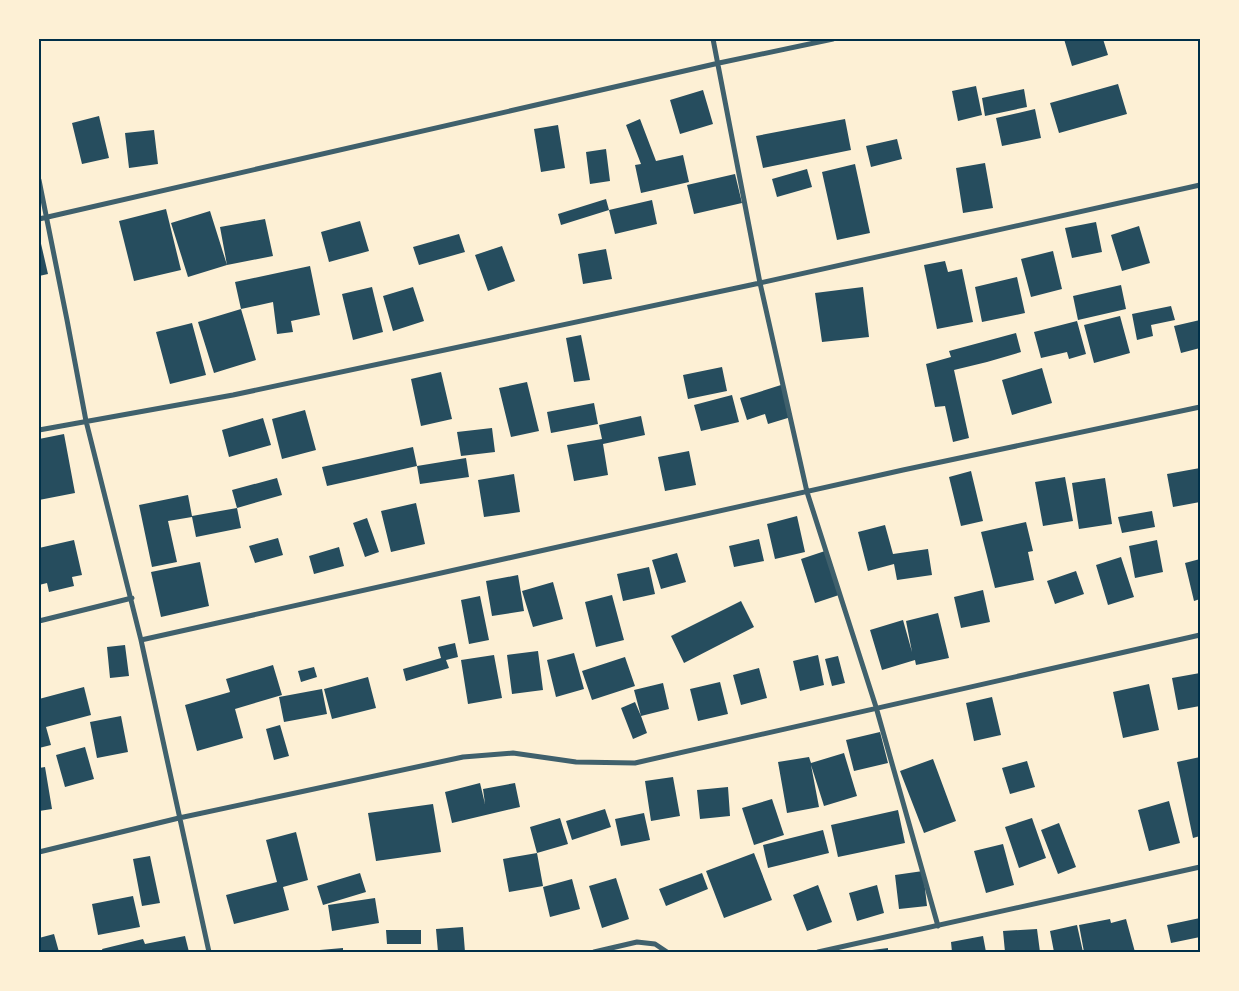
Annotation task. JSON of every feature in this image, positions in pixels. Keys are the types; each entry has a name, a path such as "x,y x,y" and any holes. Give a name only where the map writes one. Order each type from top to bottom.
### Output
{"street":[{"path":"713,39 760,283 807,492 876,707 938,926"},
{"path":"39,219 719,63 834,39"},
{"path":"39,180 86,421 132,598 209,952"},
{"path":"39,430 233,395 760,283 1200,185"},
{"path":"141,640 1200,407"},
{"path":"39,621 132,598"},
{"path":"39,852 179,818 462,756 513,753 576,762 635,763 1200,634"},
{"path":"818,952 1200,868"},
{"path":"594,952 637,942 655,944 668,952"}],"building":[{"path":"1064,39 1103,39 1108,55 1072,66"},
{"path":"1118,84 1127,114 1059,133 1050,103"},
{"path":"976,86 982,115 958,121 952,91"},
{"path":"1024,89 1027,107 985,116 982,98"},
{"path":"703,90 713,124 680,134 670,100"},
{"path":"1035,109 1041,138 1002,146 996,118"},
{"path":"99,116 109,158 82,164 72,123"},
{"path":"640,119 656,161 683,155 689,182 641,193 635,165 641,164 626,125"},
{"path":"845,119 851,150 763,168 756,136"},
{"path":"558,125 565,168 541,172 534,129"},
{"path":"154,130 158,164 129,168 125,133"},
{"path":"897,139 902,159 871,167 866,146"},
{"path":"606,149 610,181 590,184 586,152"},
{"path":"985,163 993,208 963,213 956,168"},
{"path":"855,164 870,233 837,240 822,172"},
{"path":"807,169 812,187 777,197 772,179"},
{"path":"735,174 742,203 694,214 687,185"},
{"path":"606,199 609,210 561,225 558,214"},
{"path":"652,200 657,224 615,234 609,210"},
{"path":"166,209 181,270 134,281 119,221"},
{"path":"210,211 227,265 188,277 171,223"},
{"path":"265,219 273,256 227,265 220,227"},
{"path":"360,221 369,251 329,262 321,232"},
{"path":"1096,222 1102,252 1072,258 1065,228"},
{"path":"1139,226 1150,263 1122,271 1111,235"},
{"path":"459,234 465,252 419,265 413,247"},
{"path":"39,235 48,274 39,276"},
{"path":"502,246 515,281 488,291 475,255"},
{"path":"606,249 612,279 583,284 578,254"},
{"path":"1053,251 1062,289 1031,297 1021,259"},
{"path":"945,261 948,272 962,269 973,322 937,329 924,265"},
{"path":"310,266 320,315 291,321 293,332 277,334 273,302 241,309 235,282"},
{"path":"1017,277 1025,313 982,322 975,287"},
{"path":"1121,285 1126,309 1078,320 1073,296"},
{"path":"372,287 383,332 353,340 342,294"},
{"path":"413,287 424,321 393,331 383,296"},
{"path":"863,287 869,337 822,342 815,293"},
{"path":"1171,306 1175,320 1151,325 1153,336 1137,340 1132,314"},
{"path":"241,309 256,360 214,373 198,322"},
{"path":"1120,316 1130,353 1094,363 1084,325"},
{"path":"1200,320 1200,348 1181,353 1174,326"},
{"path":"1077,321 1086,354 1069,359 1067,352 1041,358 1034,332"},
{"path":"192,323 206,375 170,384 156,332"},
{"path":"1016,333 1021,352 954,370 969,438 953,442 945,406 935,407 926,364 951,357 949,351"},
{"path":"581,335 590,380 574,382 566,338"},
{"path":"722,367 727,391 688,399 683,375"},
{"path":"1042,368 1052,403 1012,415 1002,380"},
{"path":"441,372 452,419 421,426 411,379"},
{"path":"527,382 539,431 511,437 499,388"},
{"path":"781,385 791,417 768,424 765,414 747,420 740,398"},
{"path":"732,395 739,422 701,431 694,405"},
{"path":"594,403 598,424 551,433 547,412"},
{"path":"305,410 316,450 282,459 272,419"},
{"path":"641,416 645,435 603,444 608,475 574,481 567,445 602,439 599,425"},
{"path":"263,418 271,445 229,457 222,430"},
{"path":"492,428 495,452 461,456 457,432"},
{"path":"64,434 75,493 39,500 39,439"},
{"path":"413,447 417,466 327,486 322,467"},
{"path":"689,451 696,485 665,491 658,457"},
{"path":"466,458 469,477 420,484 417,466"},
{"path":"1200,468 1200,502 1173,507 1167,474"},
{"path":"971,471 983,521 961,526 949,477"},
{"path":"514,474 520,512 484,517 478,480"},
{"path":"1065,477 1073,521 1043,526 1035,482"},
{"path":"277,478 282,495 237,508 232,490"},
{"path":"1105,478 1112,524 1079,529 1072,483"},
{"path":"188,495 192,516 237,508 241,528 196,537 192,517 168,521 177,562 152,567 139,505"},
{"path":"416,503 425,544 391,552 381,511"},
{"path":"1152,511 1155,527 1122,533 1118,517"},
{"path":"797,516 805,552 775,559 767,524"},
{"path":"367,518 379,552 365,557 353,523"},
{"path":"1026,522 1033,551 1028,552 1034,580 995,588 981,532"},
{"path":"885,525 893,554 928,549 932,575 897,580 894,564 868,571 858,532"},
{"path":"278,538 283,555 255,563 249,546"},
{"path":"759,539 764,561 734,567 729,546"},
{"path":"74,540 82,575 72,577 74,586 49,592 47,583 39,585 39,548"},
{"path":"1157,540 1163,572 1135,578 1129,546"},
{"path":"339,547 344,566 314,574 309,556"},
{"path":"825,551 839,595 815,603 801,559"},
{"path":"677,553 686,582 661,589 652,560"},
{"path":"1121,557 1134,597 1108,605 1096,565"},
{"path":"1200,559 1200,599 1194,601 1185,563"},
{"path":"200,562 209,606 161,617 151,572"},
{"path":"649,567 655,594 623,601 617,574"},
{"path":"1076,571 1084,594 1055,604 1047,581"},
{"path":"518,575 524,611 492,616 486,581"},
{"path":"553,582 563,619 533,627 522,591"},
{"path":"983,590 990,622 961,628 954,597"},
{"path":"612,595 624,640 596,647 585,602"},
{"path":"480,596 489,640 469,644 461,600"},
{"path":"741,601 754,627 684,663 671,636"},
{"path":"938,613 949,658 916,665 915,660 882,670 870,630 903,620 912,652 906,621"},
{"path":"455,643 458,657 446,660 449,668 406,681 403,669 441,658 438,647"},
{"path":"125,645 129,676 110,678 107,647"},
{"path":"538,651 543,690 512,694 507,655"},
{"path":"574,653 584,689 556,697 547,660"},
{"path":"494,655 502,698 468,704 461,660"},
{"path":"818,655 824,685 800,691 793,661"},
{"path":"838,656 845,683 832,686 825,659"},
{"path":"625,657 635,686 592,700 582,671"},
{"path":"273,665 282,695 235,709 243,738 197,751 185,705 230,692 226,679"},
{"path":"314,667 317,677 301,682 298,671"},
{"path":"759,668 767,698 741,705 733,675"},
{"path":"1200,673 1200,706 1178,710 1172,678"},
{"path":"368,677 376,708 332,719 324,689"},
{"path":"720,682 728,714 698,721 690,689"},
{"path":"663,683 669,709 641,716 634,690"},
{"path":"1149,684 1159,730 1123,738 1113,692"},
{"path":"84,687 91,715 46,727 51,745 39,748 39,699"},
{"path":"322,689 327,714 284,722 279,697"},
{"path":"992,697 1001,735 974,741 966,703"},
{"path":"635,702 647,733 633,739 621,708"},
{"path":"121,716 128,752 97,758 90,722"},
{"path":"280,725 289,756 274,760 266,729"},
{"path":"880,732 888,763 854,771 846,740"},
{"path":"85,747 94,779 65,787 56,755"},
{"path":"844,753 857,796 824,806 811,765 819,807 787,813 778,762 809,757 811,763"},
{"path":"1200,757 1200,836 1193,838 1177,762"},
{"path":"933,759 956,821 924,833 900,771"},
{"path":"1027,761 1035,787 1010,794 1002,768"},
{"path":"45,767 52,809 39,811 39,768"},
{"path":"673,777 680,816 651,821 645,781"},
{"path":"480,783 485,804 483,789 515,783 520,807 452,823 445,792"},
{"path":"728,787 730,816 700,819 697,790"},
{"path":"772,799 784,835 754,845 742,808"},
{"path":"1169,801 1180,843 1149,851 1138,810"},
{"path":"433,804 441,852 376,861 368,813"},
{"path":"605,809 611,827 572,840 566,821"},
{"path":"898,810 905,843 838,857 831,825"},
{"path":"644,813 650,840 621,846 615,819"},
{"path":"560,818 568,844 537,853 530,827"},
{"path":"1032,818 1046,858 1019,868 1005,827"},
{"path":"1059,823 1076,867 1058,874 1041,830"},
{"path":"823,830 829,853 768,868 763,845"},
{"path":"296,832 308,880 283,887 289,910 234,924 226,895 277,882 266,840"},
{"path":"1003,844 1014,885 986,893 974,851"},
{"path":"537,853 543,886 509,892 503,859"},
{"path":"754,853 772,900 724,918 706,871"},
{"path":"150,856 160,903 142,906 133,859"},
{"path":"923,871 927,906 899,909 895,875"},
{"path":"360,873 366,892 323,905 317,886"},
{"path":"702,873 708,889 666,906 659,889"},
{"path":"616,878 629,919 602,928 589,886"},
{"path":"572,879 580,909 550,917 543,887"},
{"path":"818,885 832,922 807,931 793,895"},
{"path":"877,885 884,913 857,921 849,893"},
{"path":"133,896 140,927 98,935 92,904"},
{"path":"375,898 379,923 332,931 328,905"},
{"path":"1200,918 1200,937 1171,943 1167,925"},
{"path":"1110,919 1111,923 1126,919 1135,952 1117,952 1116,950 1084,952 1079,925"},
{"path":"1077,925 1083,952 1054,952 1050,931"},
{"path":"463,927 465,952 438,952 436,929"},
{"path":"1037,929 1040,952 1005,952 1003,931"},
{"path":"386,930 421,930 421,944 387,944"},
{"path":"54,934 59,952 39,952 39,938"},
{"path":"185,936 189,952 103,952 102,949 143,939 145,944"},
{"path":"983,936 986,952 952,952 951,942"},
{"path":"343,948 343,952 308,952 308,951"},
{"path":"888,948 888,952 864,952 864,951"}]}
